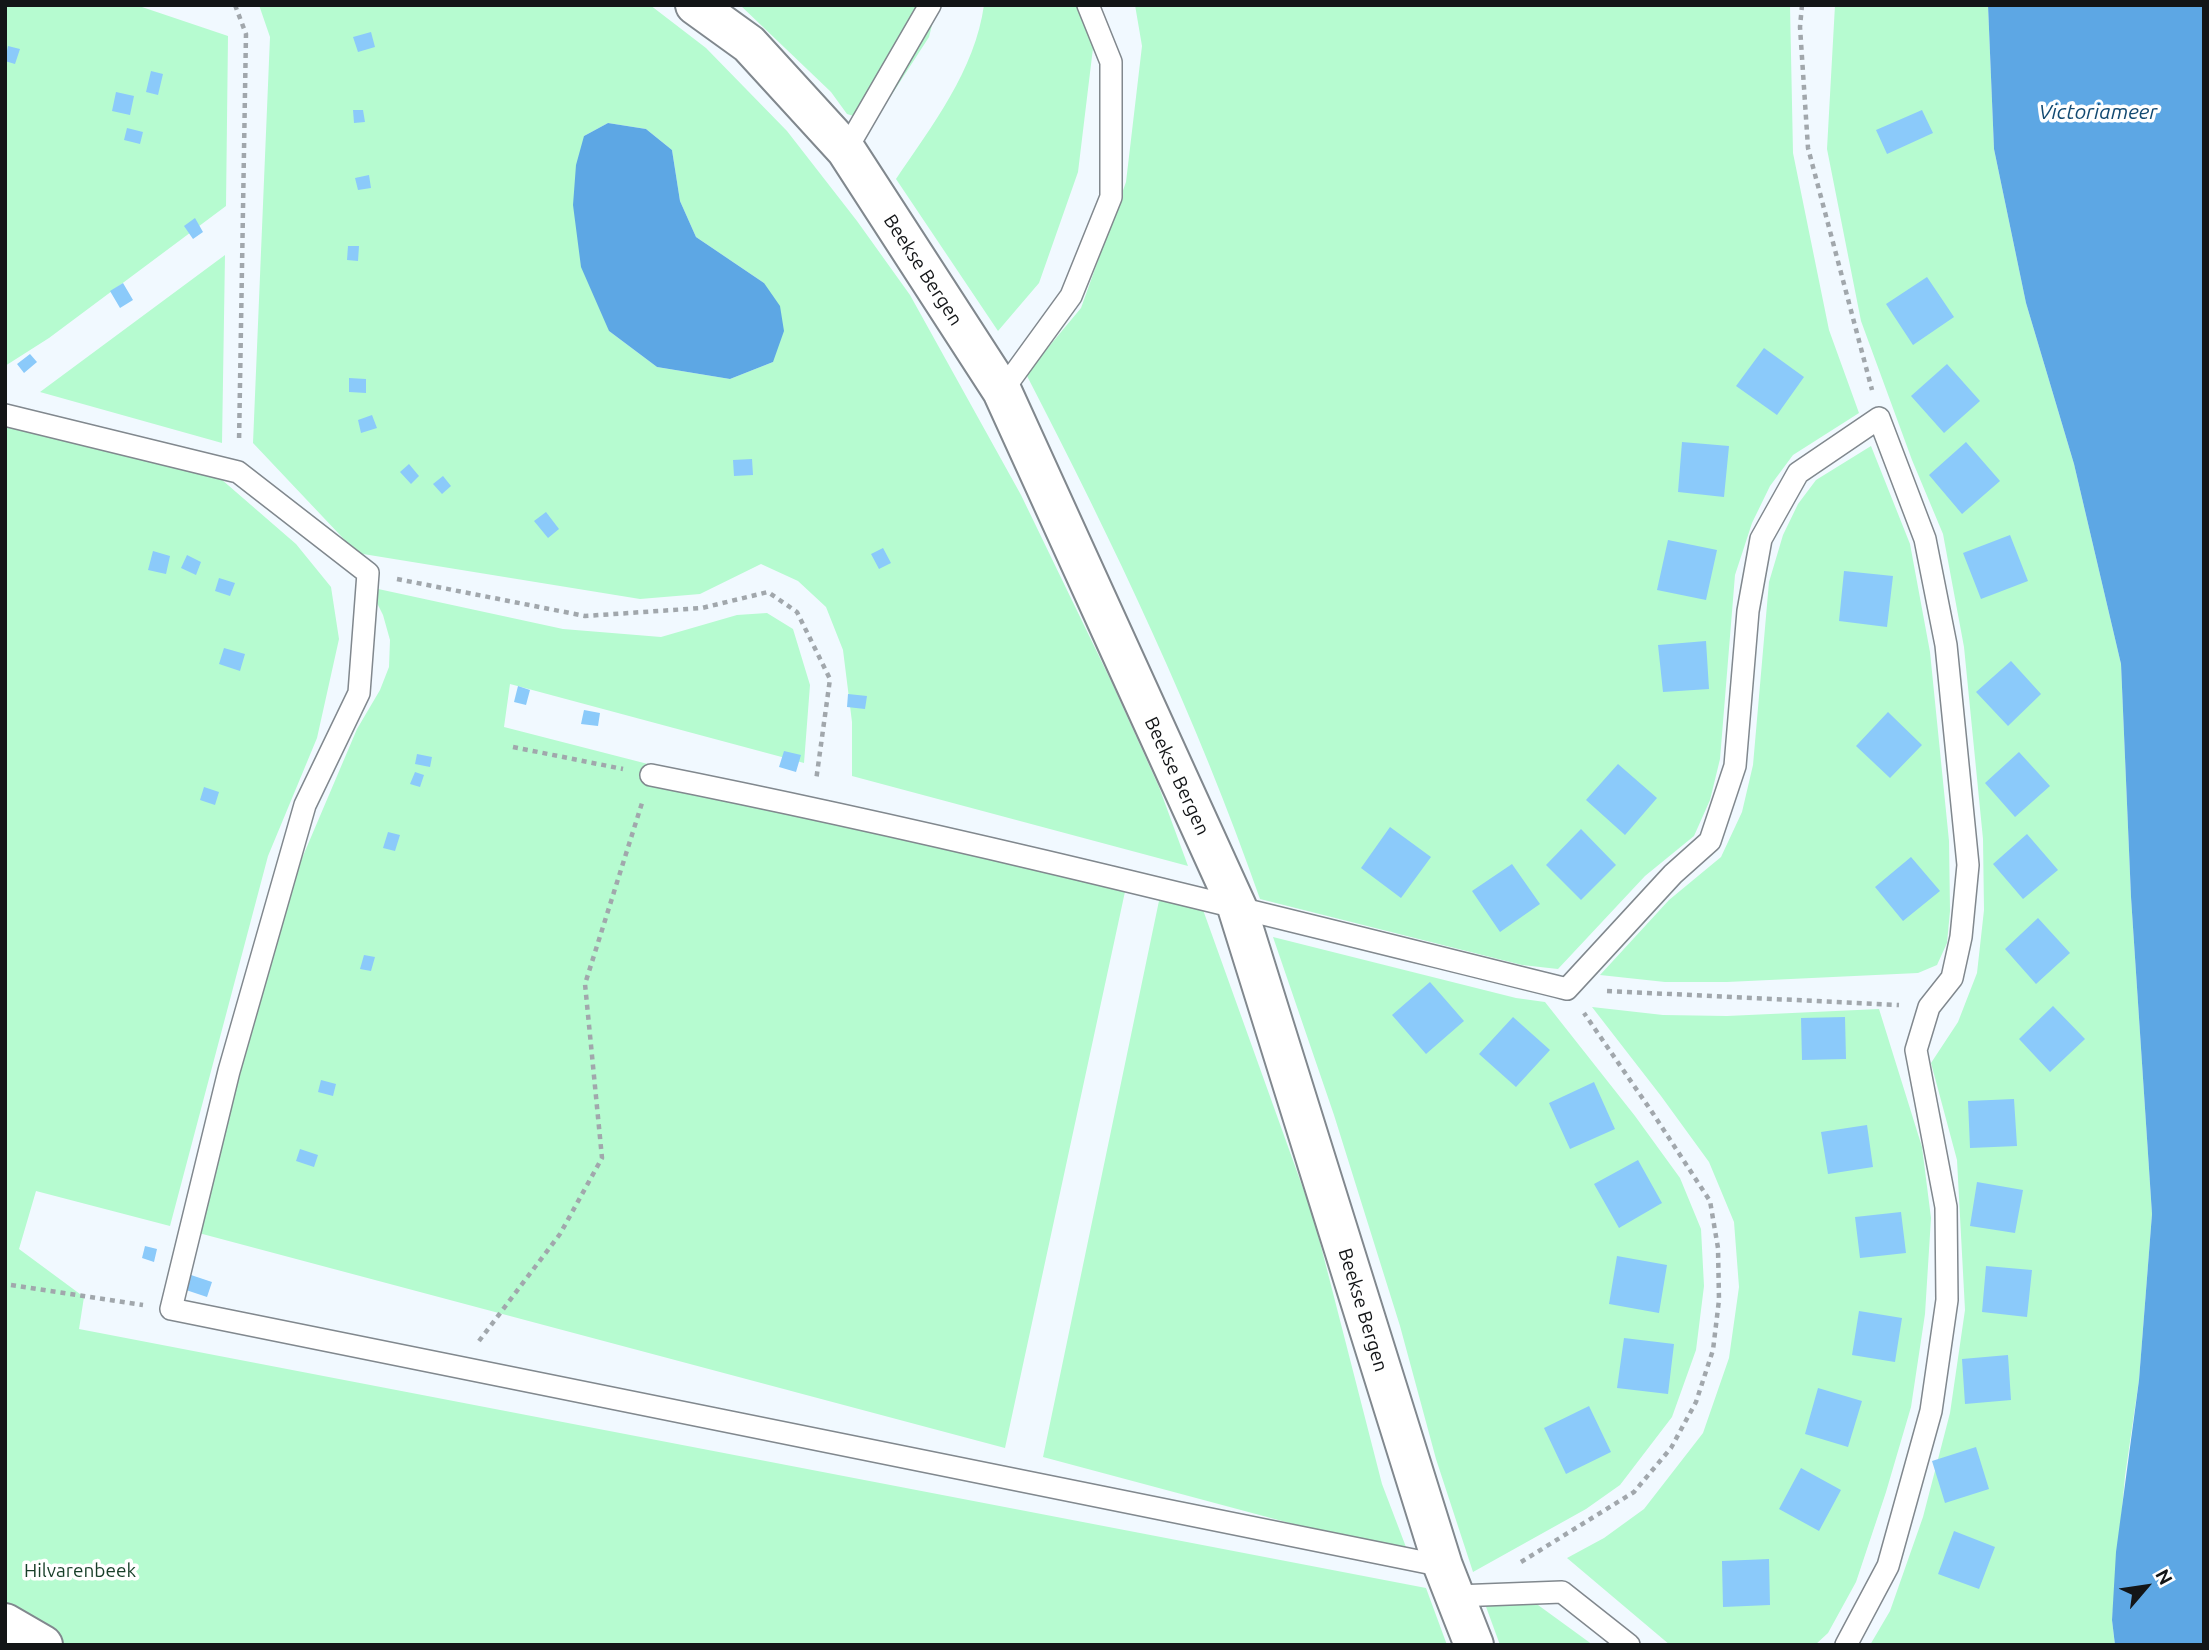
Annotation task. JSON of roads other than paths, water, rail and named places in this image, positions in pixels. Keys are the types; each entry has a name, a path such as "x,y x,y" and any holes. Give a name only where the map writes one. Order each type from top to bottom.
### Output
{"street":[{"name":"Beekse Bergen","path":"695,5 749,44 846,150 1002,391 1237,907 1450,1581 1475,1645"},
{"path":"5,1623 43,1645"}],"lane":[{"path":"846,150 930,5"},
{"path":"1002,391 1070,296 1111,197 1111,62 1088,5"},
{"path":"5,415 238,471 368,573 359,693 305,805 229,1071 171,1309 460,1367 1450,1581 1562,1592 1629,1645"},
{"path":"651,775 813,807 1237,907 1567,989 1673,874 1710,841 1735,765 1748,611 1761,539 1798,472 1879,418 1925,539 1946,645 1968,865 1961,937 1952,978 1929,1007 1916,1050 1946,1207 1947,1300 1931,1411 1888,1566 1846,1645"}],"water":[{"name":"Victoriameer","path":"1988,5 2204,5 2204,1645 2115,1645 2112,1620 2116,1552 2139,1380 2152,1214 2131,897 2121,664 2074,464 2026,303 1994,149"},
{"path":"608,123 646,129 672,150 680,201 696,237 764,283 780,306 784,331 773,362 730,379 657,367 609,331 581,267 573,205 576,165 584,136"}],"park label":[{"name":"Hilvarenbeek","path":"80,1571"}]}
